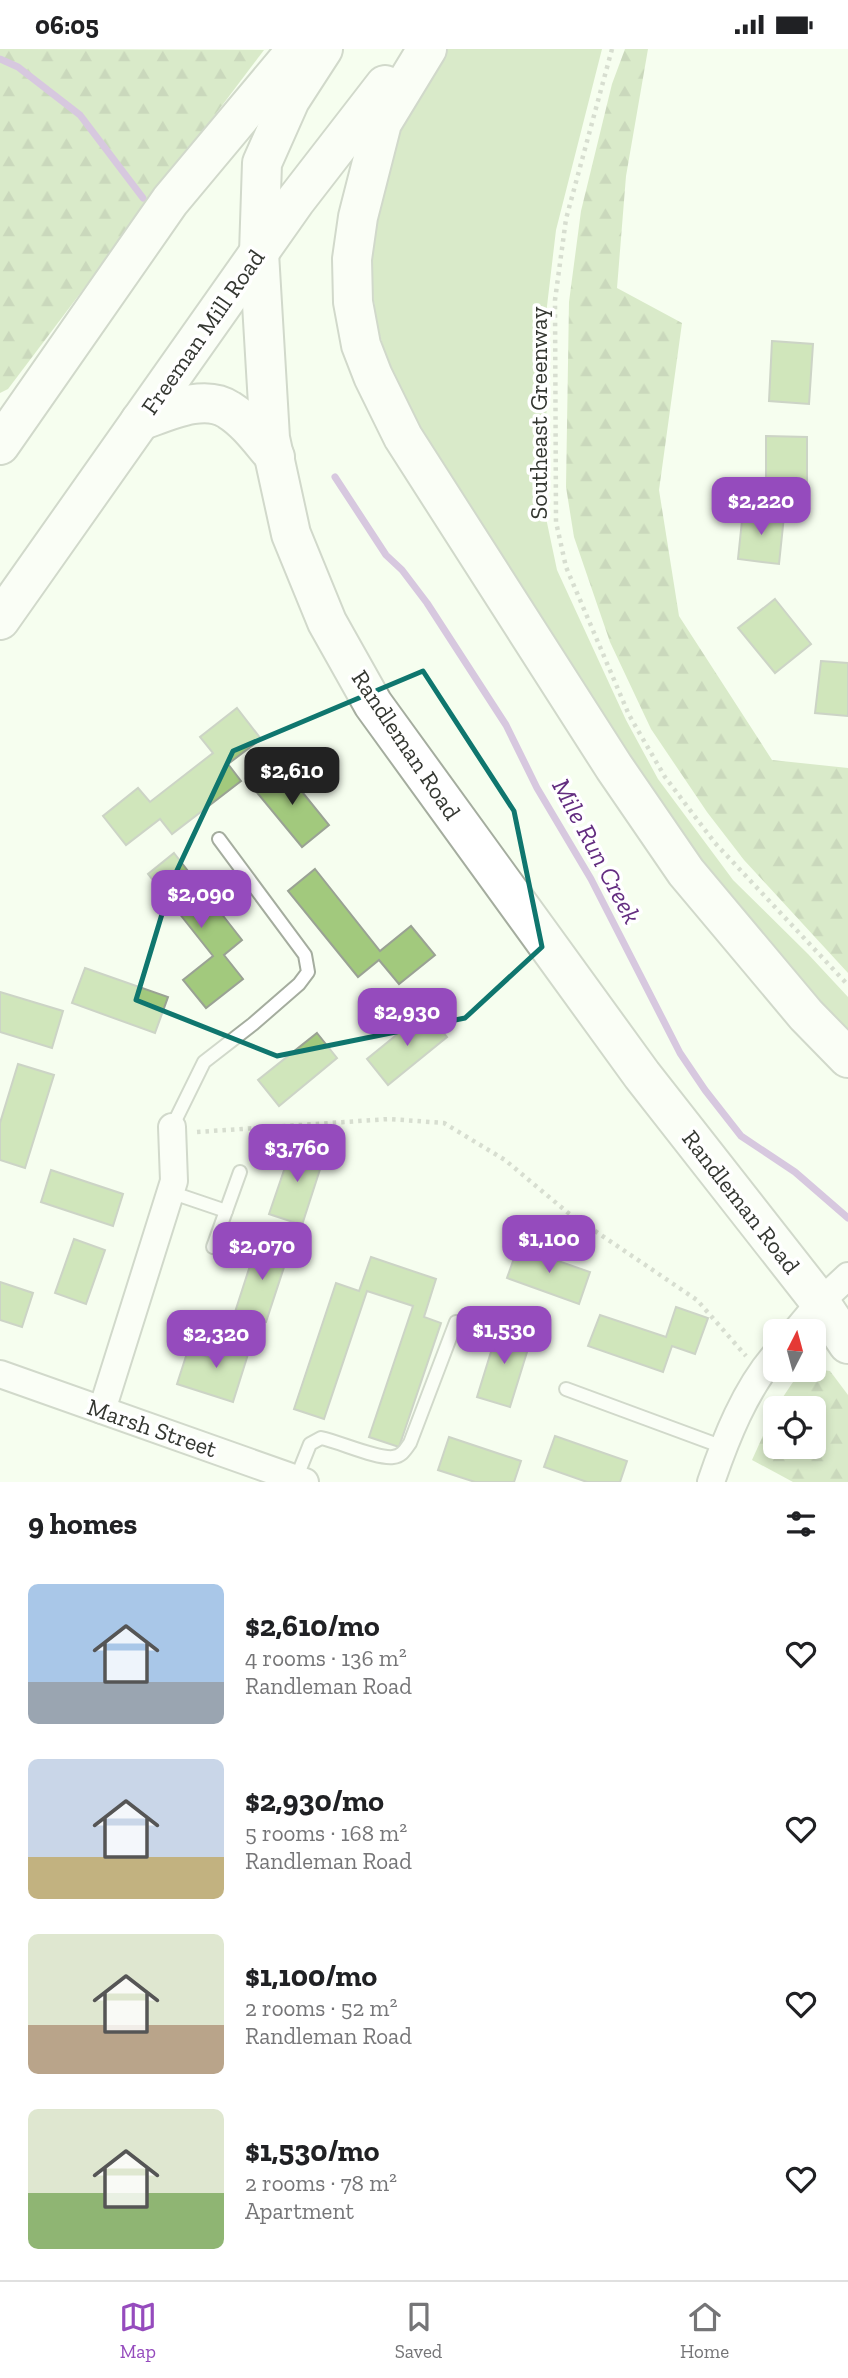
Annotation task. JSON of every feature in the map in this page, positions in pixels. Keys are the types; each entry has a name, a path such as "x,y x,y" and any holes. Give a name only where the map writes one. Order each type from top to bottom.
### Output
{"main road":[{"path":"0,445 170,201 297,49"},
{"name":"Randleman Road","path":"323,49 289,100 262,163 259,253 270,439 291,534 327,622 373,704 642,1075 820,1302 848,1344"},
{"name":"Freeman Mill Road","path":"0,620 296,199 412,49"},
{"path":"426,49 382,123 358,217 352,259 353,302 360,345 403,437 614,767 686,872 806,1015 848,1059"},
{"path":"141,421 180,407 205,403 228,408 275,457"}],"street":[{"path":"102,1411 172,1186 172,1130"},
{"path":"806,1319 848,1276"},
{"path":"711,1482 723,1447 763,1372"},
{"name":"Marsh Street","path":"0,1374 301,1480"}],"lane":[{"path":"172,1130 204,1062 253,1024 309,972 305,955 219,839"},
{"path":"213,1247 240,1172"},
{"path":"172,1186 226,1211"},
{"path":"301,1480 310,1444 321,1438 381,1456 394,1457 404,1453 456,1322"},
{"path":"566,1389 723,1447"}],"path":[{"name":"Southeast Greenway","path":"612,49 566,219 555,300 556,522 566,567 629,715 664,777 715,843 848,985"},
{"path":"172,1130 389,1119 444,1123 505,1160 567,1212 697,1300 763,1360"}],"highlighted area":[{"path":"423,671 514,811 542,947 465,1018 277,1056 136,1000 172,881 233,751"}],"green space":[{"path":"0,49 264,50 8,389 0,393"},
{"path":"448,49 602,49 556,230 547,306 546,518 557,570 626,720 658,779 733,880 848,997 848,1030 816,998 698,858 648,785 411,415 389,365 377,326 370,241 389,151 410,106"},
{"path":"625,49 648,49 626,176 617,288 682,323 659,490 679,616 772,760 848,768 848,973 744,860 707,812 651,729 610,642 574,537 566,487 569,302 581,211 612,84"},
{"path":"826,1370 830,1371 848,1395 848,1482 793,1482 752,1460 763,1436 763,1459 826,1459 826,1396 784,1396 792,1383 826,1383"}],"building":[{"path":"772,341 813,344 809,404 769,401"},
{"path":"766,436 807,437 807,488 766,488"},
{"path":"743,511 784,516 779,564 738,559"},
{"path":"775,599 811,644 775,673 738,628"},
{"path":"821,661 848,663 848,716 815,713"},
{"path":"237,708 261,739 228,764 241,781 172,834 160,819 126,845 103,816 138,788 150,802 213,753 200,737"},
{"path":"282,767 329,825 302,847 254,789"},
{"path":"174,853 242,940 224,955 243,979 206,1008 183,980 213,956 148,874"},
{"path":"315,869 380,951 411,926 435,955 399,984 379,960 358,977 288,891"},
{"path":"85,968 168,997 155,1033 72,1003"},
{"path":"0,992 63,1011 52,1048 0,1032"},
{"path":"426,1011 447,1037 388,1085 367,1059"},
{"path":"317,1033 337,1058 279,1106 258,1080"},
{"path":"18,1064 54,1075 25,1168 0,1160 0,1123"},
{"path":"293,1144 325,1154 302,1225 269,1214"},
{"path":"51,1170 123,1194 113,1226 41,1202"},
{"path":"74,1239 105,1250 86,1304 55,1293"},
{"path":"258,1241 289,1252 266,1322 235,1312"},
{"path":"518,1247 590,1272 579,1304 507,1278"},
{"path":"371,1257 436,1279 424,1317 441,1323 399,1447 369,1437 413,1306 367,1291 324,1419 294,1409 336,1283 359,1291"},
{"path":"0,1282 33,1293 22,1327 0,1320"},
{"path":"676,1307 708,1318 695,1354 672,1346 663,1372 588,1346 600,1315 666,1337"},
{"path":"499,1326 532,1336 510,1407 477,1397"},
{"path":"218,1338 250,1348 233,1402 177,1384 188,1350 211,1358"},
{"path":"555,1436 627,1461 620,1482 587,1482 544,1467"},
{"path":"449,1437 521,1461 514,1482 475,1482 438,1470"}],"waterway":[{"name":"Mile Run Creek","path":"0,59 18,67 80,115 143,198"},
{"name":"Mile Run Creek","path":"335,477 386,555 402,570 427,603 506,725 537,788 591,879 680,1053 705,1090 741,1136 795,1172 848,1218"}]}
